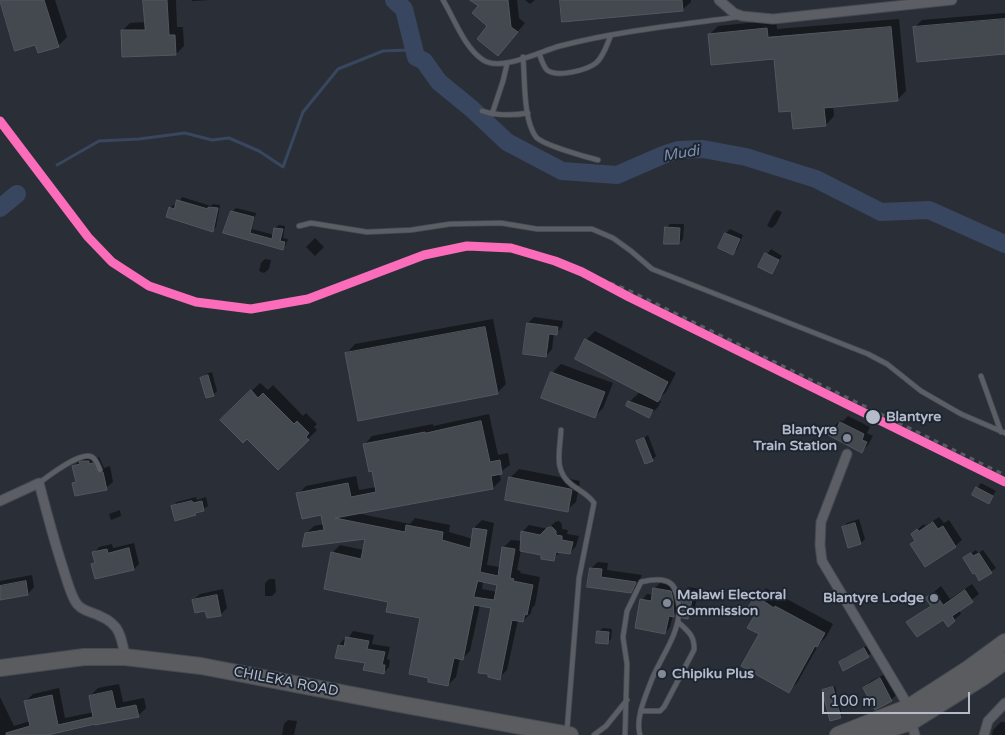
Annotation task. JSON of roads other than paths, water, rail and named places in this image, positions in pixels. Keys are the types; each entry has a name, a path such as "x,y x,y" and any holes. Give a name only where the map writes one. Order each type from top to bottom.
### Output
{"highway":[{"path":"838,735 912,721 968,669 1005,642"},
{"name":"CHILEKA ROAD","path":"0,668 84,657 125,657 201,666 394,704 568,735"},
{"path":"870,735 912,721 983,677 1005,661"},
{"path":"0,677 60,667 125,665 178,670 520,735"}],"street":[{"path":"719,0 734,13 742,16 772,19 952,0"},
{"path":"847,454 821,522 820,545 822,560 912,721"},
{"path":"0,501 39,483 70,591 76,604 84,610 99,615 118,629 122,636 125,657"},
{"path":"984,735 988,721 1005,703"}],"lane":[{"path":"443,0 467,43 483,60 494,64 507,64 539,52 611,35 742,16"},
{"path":"539,52 548,72 558,74 586,69 597,62 605,50 611,35"},
{"path":"523,57 528,113 537,138 557,147 598,160"},
{"path":"492,114 507,64"},
{"path":"482,110 508,117 528,113"},
{"path":"299,226 311,223 367,232 411,230 450,224 501,223 537,228 592,229 613,238 652,269 868,354 887,364 921,390 961,414 1003,432"},
{"path":"981,376 1003,432"},
{"path":"562,430 558,467 564,479 591,498 594,503 579,578 568,735"},
{"path":"39,483 85,456 95,459 100,470"},
{"path":"625,735 627,664 623,637 627,611 641,582 653,579 662,580 670,582 675,587 680,608 678,622 653,678 641,712 638,730 640,735"},
{"path":"641,712 660,711 673,692 694,650 694,641 678,622"},
{"path":"594,735 606,726 627,699"}],"waterway":[{"name":"Mudi","path":"394,0 404,9 416,57 424,61 439,82 472,109 507,142 562,171 617,175 678,150 703,149 746,157 816,179 881,212 929,210 1005,244"},
{"name":"Mudi","path":"57,165 99,141 139,139 185,133 212,140 229,138 259,151 283,167 303,112 338,69 383,51 408,50 430,70 447,95 476,119 526,156 571,175 608,180 661,151 703,146 737,154 747,153 816,179"},
{"path":"0,208 17,194"}],"railway":[{"path":"582,272 626,289 1005,475"}],"place":[{"name":"Blantyre","path":"873,417"},
{"name":"Blantyre Train Station","path":"847,438"},
{"name":"Blantyre Lodge","path":"934,598"},
{"name":"Malawi Electoral Commission","path":"667,603"},
{"name":"Chipiku Plus","path":"662,674"}]}
